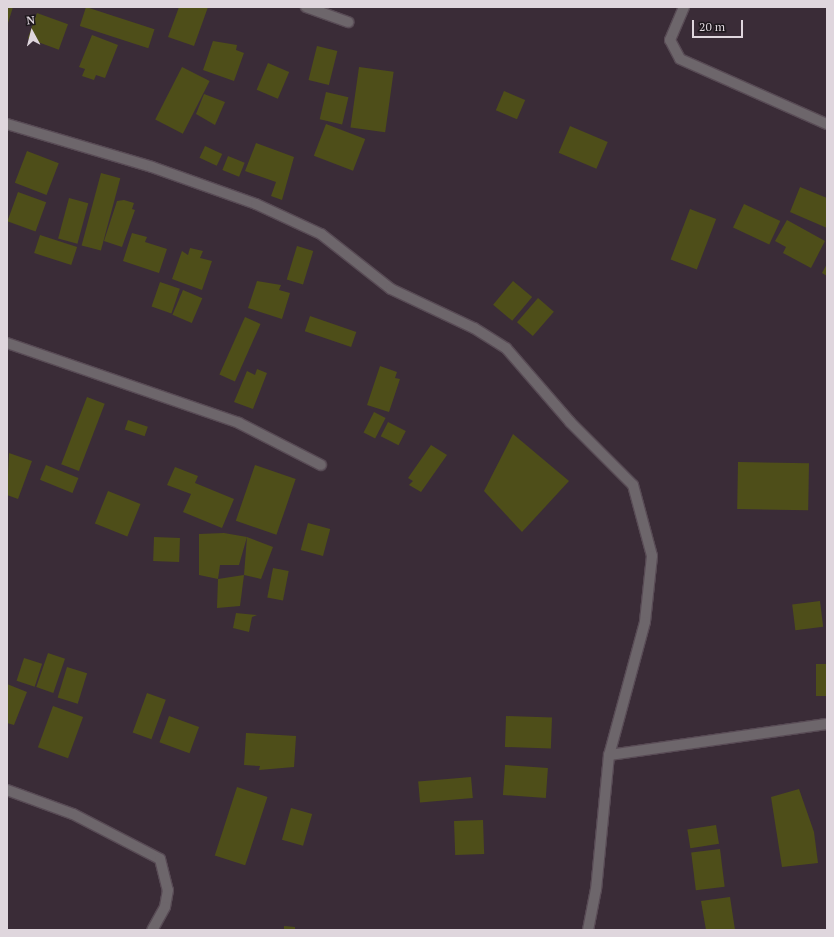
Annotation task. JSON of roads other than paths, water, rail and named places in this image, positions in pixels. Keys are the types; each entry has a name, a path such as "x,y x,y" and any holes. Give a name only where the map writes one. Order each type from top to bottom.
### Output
{"street":[{"path":"306,7 348,22"},
{"path":"684,7 670,40 680,59 827,124"},
{"path":"7,124 152,167 303,225 321,234 391,289 474,328 506,348 570,422 623,473 638,497 652,556 647,603 636,663 609,755 596,889 588,930"},
{"path":"7,343 238,423 321,465"},
{"path":"609,755 827,724"},
{"path":"7,790 73,814 160,859 168,890 165,907 152,930"}]}
